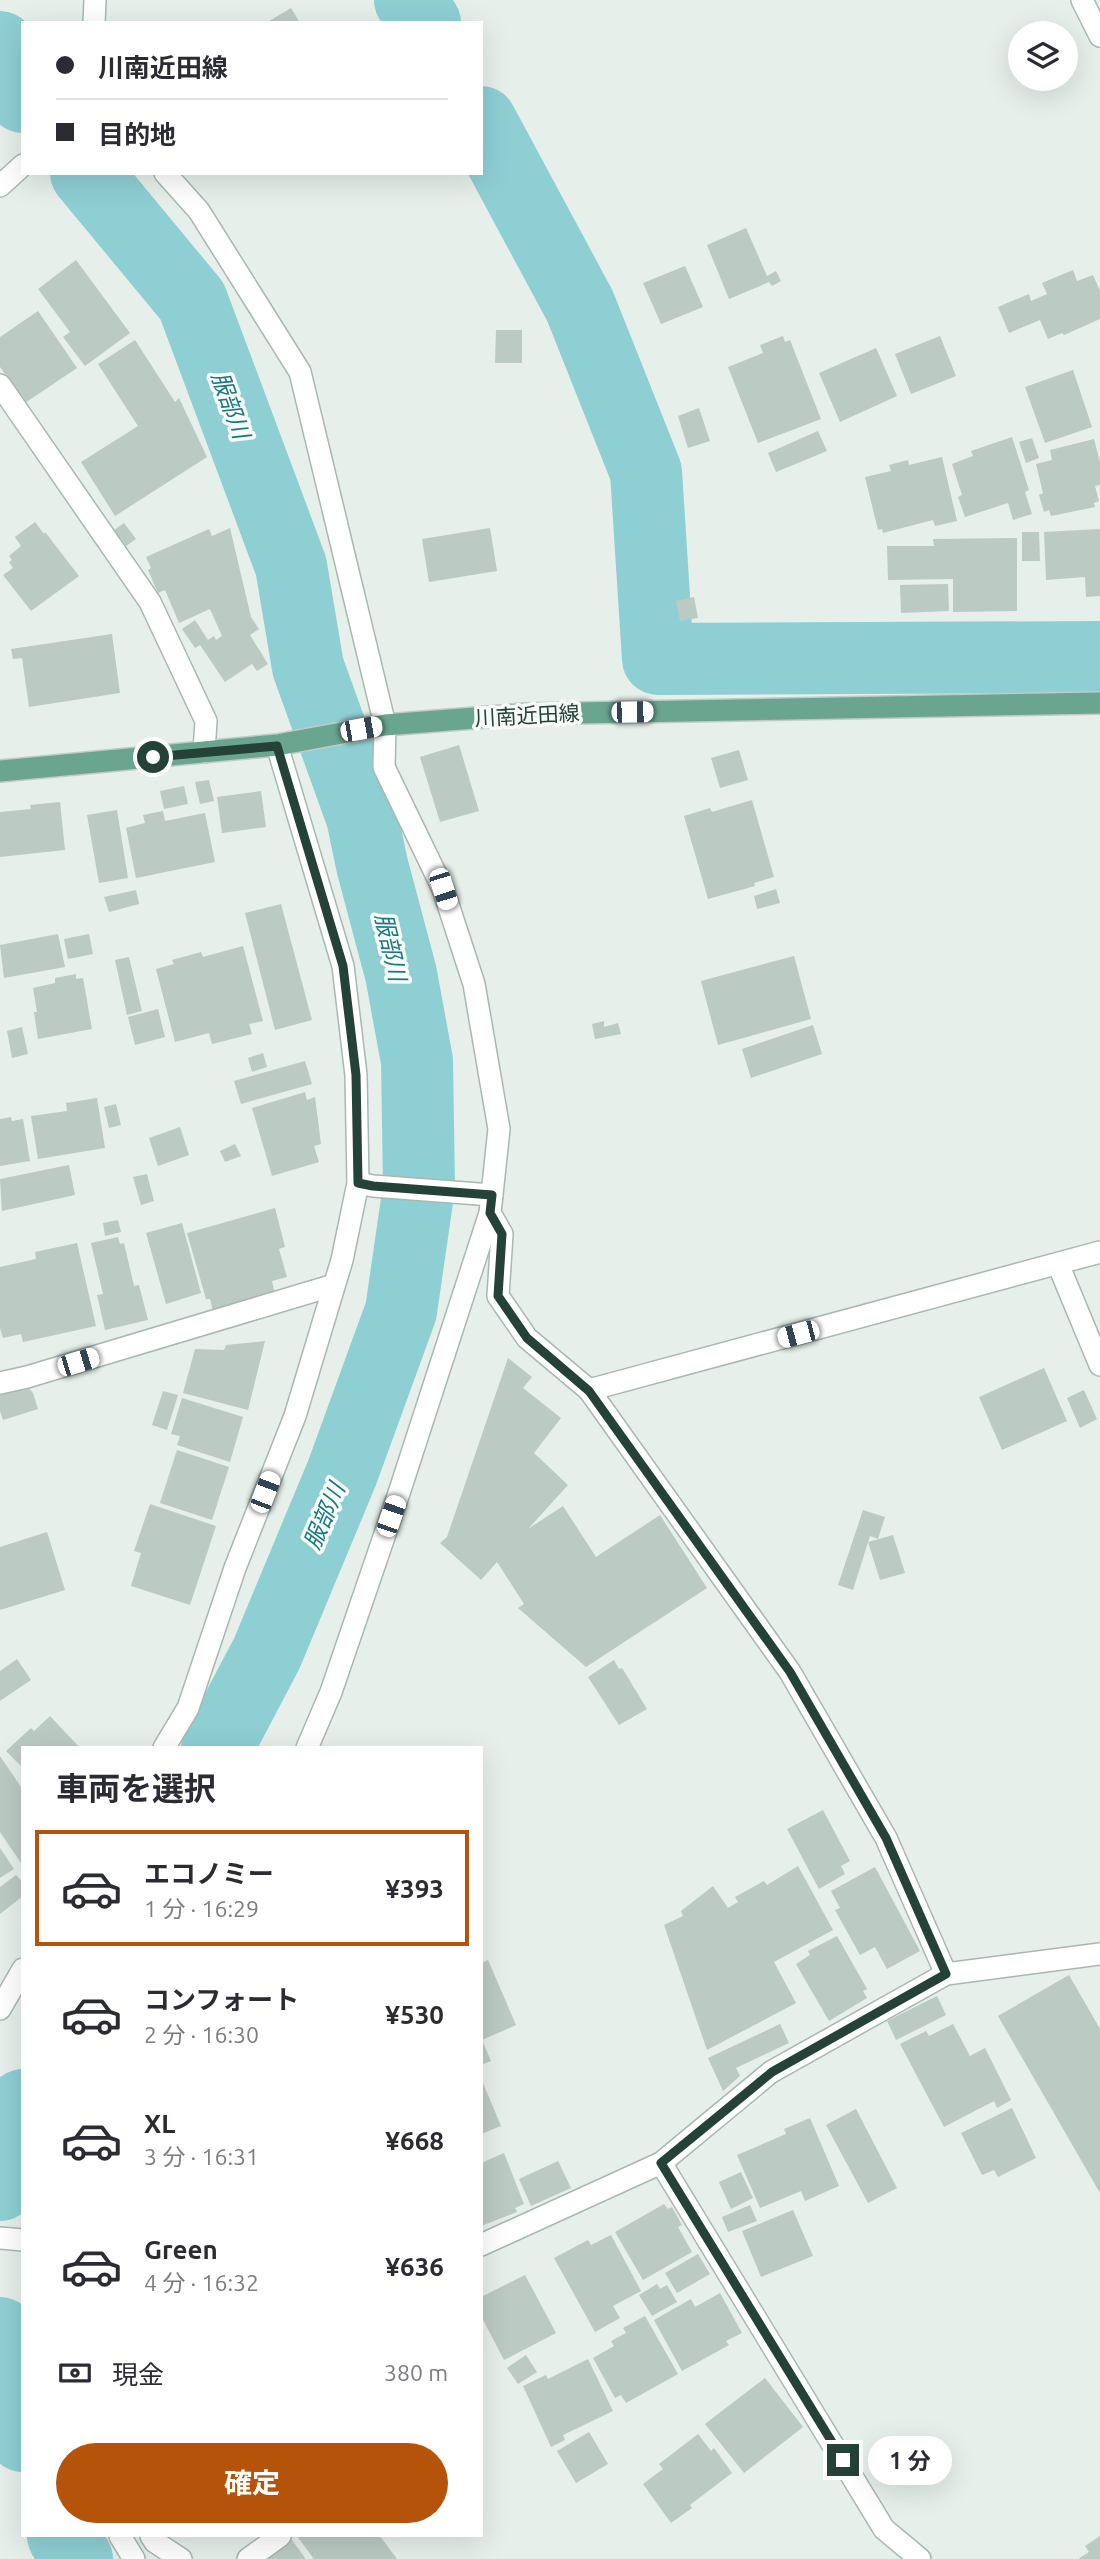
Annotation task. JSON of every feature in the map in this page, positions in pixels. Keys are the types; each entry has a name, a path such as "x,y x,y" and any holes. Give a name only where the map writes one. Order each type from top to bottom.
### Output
{"main road":[{"name":"川南近田線","path":"0,771 284,744 384,725 525,714 1100,702"}],"street":[{"path":"94,21 95,0"},
{"path":"1082,0 1100,36"},
{"path":"167,175 199,211 300,372 384,725 384,767 443,889 474,984 499,1129 491,1204 400,1490 331,1692 308,1746"},
{"path":"0,385 150,602 206,721 204,752"},
{"path":"165,1746 188,1708 235,1569 295,1416 366,1185 343,966 284,744"},
{"path":"366,1185 469,1192 491,1204 502,1234 498,1296 527,1338 589,1391 790,1672 886,1838 946,1974"},
{"path":"589,1391 1100,1252"},
{"path":"1058,1264 1100,1365"},
{"path":"0,1383 334,1285"},
{"path":"483,2244 661,2163 772,2072 946,1974 1100,1954"},
{"path":"0,2009 21,1972"},
{"path":"661,2163 884,2529 920,2559"},
{"path":"0,2238 21,2240"},
{"path":"121,2537 134,2559"},
{"path":"152,2537 181,2559"},
{"path":"248,2559 279,2537"}],"building":[{"path":"291,8 299,21 269,21"},
{"path":"746,228 767,276 776,271 781,281 772,286 769,282 729,299 707,245"},
{"path":"76,260 130,333 85,366 63,337 70,332 38,289"},
{"path":"685,266 703,307 661,324 643,283"},
{"path":"1073,270 1077,281 1093,275 1100,291 1100,319 1048,339 1040,320 1009,333 998,307 1029,294 1031,301 1047,294 1042,283"},
{"path":"38,311 77,368 25,403 0,367 0,337"},
{"path":"496,330 522,330 522,363 495,363"},
{"path":"783,336 785,342 790,340 821,419 758,443 728,367 763,353 760,345"},
{"path":"940,336 956,376 911,394 895,354"},
{"path":"135,340 175,402 179,398 207,457 115,516 81,462 138,426 98,364"},
{"path":"876,348 897,396 840,422 819,373"},
{"path":"1073,370 1092,427 1045,443 1025,387"},
{"path":"699,408 710,441 688,448 678,416"},
{"path":"818,431 827,451 776,472 768,453"},
{"path":"1012,437 1029,490 1025,492 1032,514 1013,520 1008,503 965,517 958,497 962,495 952,464 973,456 971,451"},
{"path":"1032,438 1039,458 1026,463 1019,442"},
{"path":"1094,439 1100,462 1100,485 1095,486 1099,501 1094,503 1095,507 1051,516 1049,510 1044,512 1039,495 1043,493 1036,464 1052,460 1050,450"},
{"path":"942,457 957,521 935,526 933,520 883,533 882,529 878,530 865,477 891,471 889,465 908,460 909,465"},
{"path":"35,522 79,576 31,611 3,575 13,568 9,556 21,546 15,537"},
{"path":"124,523 136,539 126,546 114,530"},
{"path":"230,528 251,617 259,629 250,635 268,664 257,671 252,664 225,682 200,645 195,648 182,629 195,620 208,640 214,636 216,640 222,636 210,609 179,623 165,590 158,593 148,570 151,568 146,557 209,529 212,536"},
{"path":"490,528 497,571 429,582 422,539"},
{"path":"1100,529 1100,596 1086,597 1085,577 1046,580 1044,532"},
{"path":"1022,532 1039,532 1040,561 1022,561"},
{"path":"1017,538 1017,611 953,612 953,579 888,580 887,546 934,546 933,539"},
{"path":"948,584 949,611 901,613 900,585"},
{"path":"694,597 698,618 680,621 676,601"},
{"path":"112,634 120,693 29,707 22,658 13,659 11,649"},
{"path":"459,745 479,811 440,822 420,757"},
{"path":"739,750 748,780 720,788 711,758"},
{"path":"209,780 214,801 200,804 195,782"},
{"path":"184,786 188,804 164,809 160,791"},
{"path":"261,791 266,827 222,833 217,797"},
{"path":"752,800 774,877 754,883 755,886 708,899 684,816 710,808 712,812"},
{"path":"60,802 65,850 0,857 0,812 31,809 30,805"},
{"path":"117,810 128,878 99,883 87,815"},
{"path":"163,811 165,821 205,813 215,862 136,878 126,828 145,823 143,815"},
{"path":"776,889 780,903 757,909 754,896"},
{"path":"136,890 139,904 109,912 104,897"},
{"path":"281,904 312,1020 275,1030 245,913"},
{"path":"58,934 65,967 4,978 0,945"},
{"path":"89,934 93,954 68,959 64,939"},
{"path":"243,946 263,1021 249,1024 252,1034 212,1044 209,1033 175,1042 156,969 174,964 172,960 201,952 203,957"},
{"path":"794,956 811,1019 718,1045 701,981"},
{"path":"129,957 142,1011 127,1015 115,960"},
{"path":"76,974 76,979 83,978 92,1029 38,1039 33,988 55,983 55,978"},
{"path":"158,1009 165,1037 135,1045 128,1017"},
{"path":"604,1021 604,1027 618,1023 621,1034 595,1039 592,1024"},
{"path":"813,1025 822,1054 751,1078 742,1049"},
{"path":"22,1027 28,1054 12,1058 7,1031"},
{"path":"263,1053 267,1067 252,1072 248,1058"},
{"path":"305,1061 312,1084 241,1104 234,1081"},
{"path":"305,1092 307,1100 315,1097 321,1144 314,1146 319,1162 272,1176 252,1108"},
{"path":"97,1098 105,1148 38,1159 31,1116 67,1111 66,1103"},
{"path":"116,1104 121,1125 109,1128 104,1107"},
{"path":"11,1117 12,1121 23,1119 30,1161 0,1166 0,1119"},
{"path":"180,1127 189,1155 158,1166 149,1138"},
{"path":"235,1144 241,1156 225,1162 220,1151"},
{"path":"69,1165 75,1195 2,1211 0,1179"},
{"path":"147,1174 154,1201 141,1205 133,1177"},
{"path":"275,1208 285,1247 279,1249 287,1277 272,1281 276,1298 214,1315 210,1299 206,1299 187,1233"},
{"path":"118,1220 121,1232 105,1236 103,1223"},
{"path":"182,1223 201,1293 166,1304 146,1233"},
{"path":"118,1237 120,1244 124,1243 134,1286 139,1285 148,1320 105,1330 97,1295 103,1294 91,1243"},
{"path":"77,1243 96,1326 23,1342 21,1334 3,1338 0,1328 0,1267 36,1259 35,1252"},
{"path":"265,1341 248,1410 183,1393 195,1349 224,1350 226,1345"},
{"path":"508,1358 532,1377 523,1388 561,1418 534,1453 568,1485 528,1529 563,1506 596,1557 660,1515 707,1588 586,1667 518,1608 524,1604 497,1562 481,1580 440,1543 447,1537"},
{"path":"1044,1368 1067,1421 1002,1450 979,1397"},
{"path":"15,1372 33,1393 38,1409 3,1420 0,1411 0,1377"},
{"path":"1084,1390 1097,1419 1080,1428 1067,1398"},
{"path":"163,1391 178,1395 167,1430 152,1425"},
{"path":"182,1398 243,1417 230,1462 177,1445 180,1436 171,1434"},
{"path":"177,1450 229,1467 212,1520 160,1503"},
{"path":"150,1504 216,1526 190,1605 131,1586 141,1553 134,1551"},
{"path":"863,1510 885,1517 878,1539 870,1536 853,1590 838,1585"},
{"path":"47,1532 65,1590 0,1610 0,1547"},
{"path":"893,1535 905,1573 880,1580 868,1542"},
{"path":"17,1659 31,1680 0,1701 0,1671"},
{"path":"614,1660 619,1669 622,1668 647,1709 619,1725 588,1677"},
{"path":"50,1716 78,1746 21,1746 21,1766 6,1751 31,1728 34,1731"},
{"path":"0,1756 21,1787 21,1863 0,1832"},
{"path":"823,1810 850,1861 841,1866 845,1874 819,1889 787,1829"},
{"path":"0,1848 14,1869 0,1878"},
{"path":"798,1866 833,1930 774,1962 796,2003 707,2050 664,1925 683,1916 681,1911 713,1886 728,1908 738,1902 735,1897 764,1881 767,1885"},
{"path":"875,1867 920,1951 887,1969 875,1947 860,1955 835,1910 840,1908 831,1891"},
{"path":"16,1875 21,1881 21,1898 0,1914 0,1887"},
{"path":"837,1936 867,1989 863,1991 867,1998 829,2021 796,1964 810,1955 808,1951"},
{"path":"488,1960 516,2025 483,2040 483,1962"},
{"path":"1069,1975 1100,2029 1100,2193 998,2016"},
{"path":"937,1996 946,2015 896,2040 887,2021"},
{"path":"780,2024 789,2043 736,2068 740,2076 723,2091 708,2058"},
{"path":"953,2024 970,2056 985,2048 1011,2100 997,2108 994,2101 944,2127 900,2044 926,2031 929,2036"},
{"path":"483,2042 491,2061 483,2064"},
{"path":"483,2083 501,2126 483,2133"},
{"path":"1012,2108 1036,2158 998,2177 994,2170 982,2175 961,2133"},
{"path":"856,2109 897,2188 868,2203 826,2125"},
{"path":"810,2118 839,2186 805,2201 801,2191 760,2208 737,2155 786,2134 784,2129"},
{"path":"504,2153 524,2204 515,2208 517,2212 483,2225 483,2162"},
{"path":"558,2161 571,2188 531,2206 519,2179"},
{"path":"741,2172 753,2198 731,2209 719,2182"},
{"path":"664,2204 668,2209 672,2207 682,2225 678,2227 692,2252 643,2280 615,2232"},
{"path":"750,2205 757,2221 728,2232 722,2217"},
{"path":"793,2210 813,2256 761,2277 742,2231"},
{"path":"611,2235 641,2291 613,2306 620,2318 595,2332 554,2258 588,2240 591,2245"},
{"path":"698,2254 710,2274 677,2293 665,2273"},
{"path":"525,2275 556,2333 504,2360 483,2320 483,2296"},
{"path":"657,2284 660,2289 667,2285 677,2302 652,2316 639,2295"},
{"path":"720,2293 742,2333 726,2341 729,2345 682,2371 654,2320 691,2299 695,2307"},
{"path":"645,2316 678,2374 626,2403 621,2395 615,2398 593,2358 614,2346 611,2341 626,2333 623,2328"},
{"path":"526,2355 537,2372 518,2384 507,2368"},
{"path":"588,2359 613,2411 563,2435 565,2440 551,2447 523,2386 546,2375 548,2379"},
{"path":"765,2378 803,2427 744,2473 705,2424"},
{"path":"589,2432 608,2464 576,2483 557,2451"},
{"path":"698,2434 711,2451 714,2448 732,2473 671,2523 643,2484 663,2469 659,2464"},
{"path":"1100,2536 1100,2559 1078,2559 1089,2552 1085,2546"},
{"path":"290,2537 306,2559 253,2559"},
{"path":"298,2537 381,2537 397,2559 314,2559"}],"waterway":[{"path":"410,0 424,21"},
{"name":"服部川","path":"0,47 16,89 21,95"},
{"path":"483,126 580,306 646,472 658,659 1100,657"},
{"name":"服部川","path":"88,175 192,301 291,566 308,667 362,817 401,974 417,1061 419,1187 401,1311 342,1473 267,1653 218,1746"},
{"name":"服部川","path":"0,2185 8,2132 21,2109"},
{"name":"服部川","path":"0,2333 21,2427"},
{"name":"服部川","path":"64,2537 77,2559"}],"route":[{"path":"153,757 277,746 343,966 356,1075 358,1183 492,1195 490,1213 502,1234 498,1296 527,1338 589,1391 790,1672 886,1838 946,1974 772,2072 661,2163 843,2460"}]}
